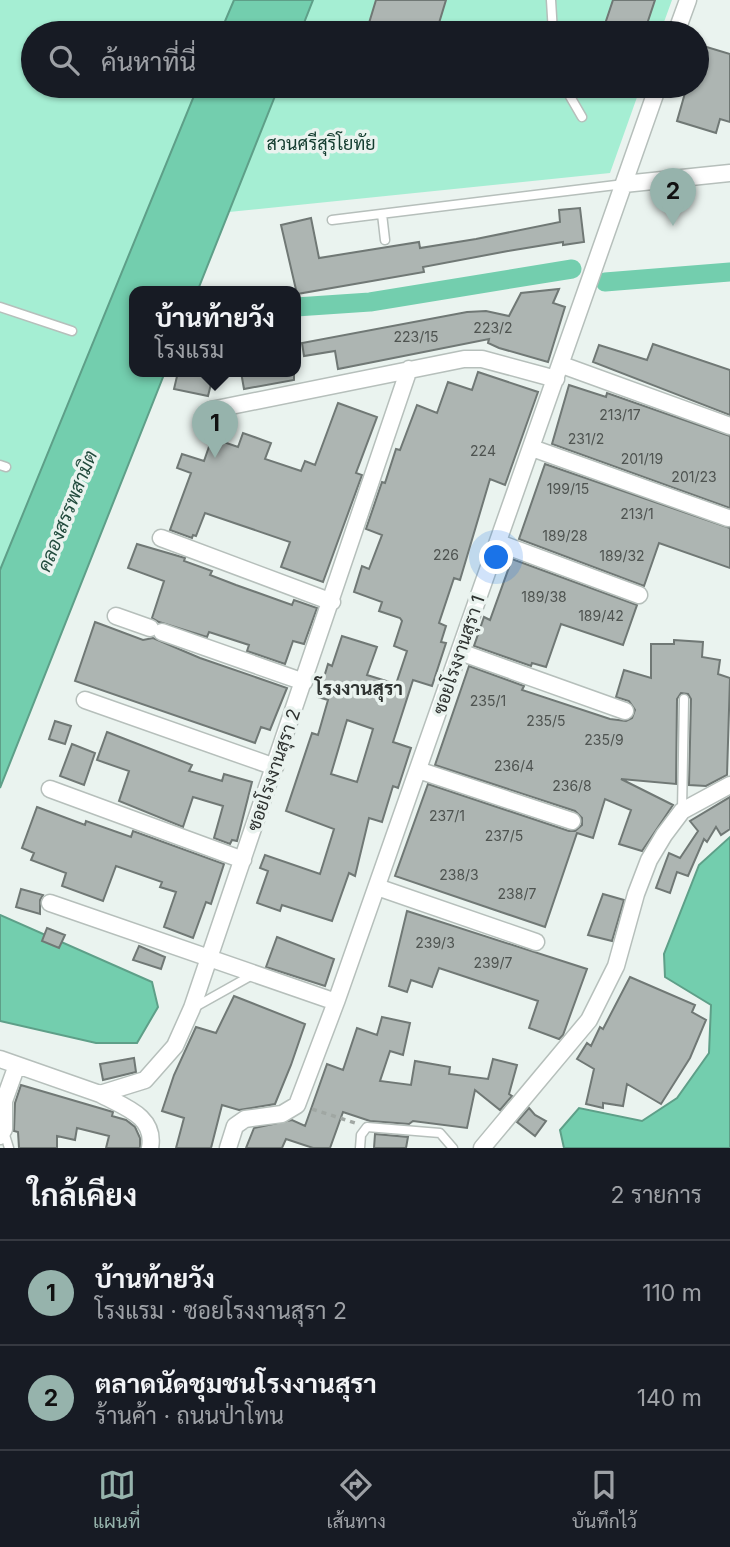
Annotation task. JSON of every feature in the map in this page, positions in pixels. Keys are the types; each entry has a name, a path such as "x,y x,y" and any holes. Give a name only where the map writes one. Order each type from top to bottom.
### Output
{"street":[{"path":"680,21 688,0"},
{"name":"ซอยโรงงานสุรา 1","path":"297,1105 499,543 654,98"},
{"path":"624,184 730,173"},
{"path":"211,410 409,369 464,359 482,359 559,372 730,426"},
{"name":"ซอยโรงงานสุรา 2","path":"100,1094 145,1080 174,1046 192,1008 409,369"},
{"path":"532,447 727,518"},
{"path":"161,538 331,601"},
{"path":"499,543 639,594"},
{"path":"116,616 304,682"},
{"path":"460,652 625,711"},
{"path":"85,700 275,767"},
{"path":"418,770 572,821"},
{"path":"482,1148 589,1020 616,966 649,860 682,811 730,785"},
{"path":"50,789 243,860"},
{"path":"377,887 536,942"},
{"path":"50,903 336,1002"},
{"path":"0,1059 100,1094 146,1121 152,1137 150,1148"},
{"path":"2,1132 4,1101 17,1065"},
{"path":"228,1148 235,1126 245,1119 282,1114 297,1105"}],"lane":[{"path":"551,0 552,21"},
{"path":"571,98 582,117"},
{"path":"332,220 624,184"},
{"path":"382,214 385,240"},
{"path":"0,307 72,331"},
{"path":"682,811 684,699"},
{"path":"192,1008 255,974"},
{"path":"360,1148 361,1135 367,1126 440,1133 453,1148"},
{"path":"2,1132 9,1148"}],"path":[{"path":"297,1105 367,1126"}],"green space":[{"path":"0,0 234,0 225,21 21,21 21,98 193,98 0,570"},
{"path":"313,0 672,0 664,21 305,21"},
{"name":"สวนศรีสุริโยทัย","path":"274,98 637,98 610,173 229,212"}],"water":[{"path":"234,0 313,0 305,21 225,21"},
{"name":"คลองสรรพสามิต","path":"193,98 274,98 199,286 129,286 129,377 163,377 0,788 0,570"},
{"path":"730,837 730,1148 564,1148 560,1130 579,1108 642,1121 677,1098 709,1053 711,1005 665,977 664,954 699,865"},
{"path":"0,915 152,982 158,1007 137,1043 96,1043 0,1021"}],"building":[{"path":"376,0 446,0 440,21 370,21"},
{"path":"613,0 655,0 648,21 606,21"},
{"path":"709,48 730,54 730,122 720,119 716,133 677,121 684,98 709,98"},
{"path":"580,208 584,242 563,245 563,242 508,251 423,267 424,272 301,293 301,286 295,286 281,225 311,218 319,258 419,242 420,248 476,239 560,222 559,210"},
{"path":"559,289 553,303 565,307 548,362 499,348 488,343 489,339 338,369 335,351 304,356 302,343 467,312 486,311 509,316 521,293"},
{"path":"653,344 730,370 730,415 593,362 599,345 647,360"},
{"path":"478,372 538,392 505,485 490,479 460,580 454,578 439,623 446,626 441,642 446,643 432,686 413,680 393,742 411,748 398,788 393,786 382,822 369,818 355,876 349,873 332,921 282,905 280,911 257,903 268,871 260,868 265,855 320,874 334,829 286,811 312,733 318,735 328,700 318,697 328,664 332,666 342,636 377,647 367,675 396,684 407,651 394,646 402,621 400,618 379,611 382,602 354,592 362,566 369,569 382,535 366,529 382,482 385,483 396,449 400,450 417,405 437,413 448,382 472,390","holes":["347,720 373,729 357,782 331,774"]},
{"path":"177,377 213,377 208,396 174,389"},
{"path":"242,377 294,377 294,380 244,389"},
{"path":"569,385 606,397 607,393 730,436 730,508 552,444"},
{"path":"338,403 377,417 356,473 362,475 323,582 281,567 290,542 205,513 196,536 193,535 192,538 170,530 191,473 177,468 182,454 204,461 212,438 238,447 243,433 271,443 265,459 301,471 305,461 315,465"},
{"path":"545,464 730,528 730,568 659,543 644,586 519,539"},
{"path":"137,544 185,558 184,561 212,571 210,575 292,605 294,600 317,608 304,644 293,641 285,664 247,651 249,645 209,632 207,637 152,618 164,581 128,568"},
{"path":"512,559 637,605 623,645 561,624 546,667 532,663 531,666 474,646 484,617 490,620"},
{"path":"95,622 143,640 153,638 200,658 287,688 270,730 261,727 255,743 75,681"},
{"path":"674,640 703,642 702,657 720,660 718,674 730,678 727,775 706,786 689,785 691,699 688,694 681,693 677,699 676,784 621,779 673,805 642,851 619,844 631,810 605,799 593,838 577,833 545,927 395,876 428,784 569,831 575,831 582,825 582,818 575,811 435,765 469,666 524,686 522,690 610,719 626,721 632,718 635,710 629,701 616,697 624,670 651,678 651,644 674,644"},
{"path":"55,721 71,726 65,744 49,739"},
{"path":"107,732 192,765 189,771 222,781 224,774 252,782 237,841 232,840 230,844 214,838 223,806 193,797 183,827 119,801 129,771 97,760"},
{"path":"72,744 95,753 84,785 60,776"},
{"path":"730,797 730,829 721,835 716,827 707,842 704,839 688,876 677,872 670,893 656,888 669,853 680,858 698,831 690,821"},
{"path":"37,807 85,825 86,821 131,837 133,831 224,864 211,904 206,902 193,938 164,927 176,892 160,887 162,882 116,866 103,901 62,886 66,873 31,860 34,853 22,848"},
{"path":"21,889 43,895 40,900 40,914 16,907"},
{"path":"603,894 624,900 612,941 588,935"},
{"path":"407,911 587,969 563,1035 559,1039 529,1028 538,1001 439,968 432,987 411,980 407,992 389,986"},
{"path":"47,928 65,935 59,948 42,941"},
{"path":"277,937 334,959 325,986 266,967"},
{"path":"139,946 165,957 161,969 133,960"},
{"path":"630,977 695,1005 692,1012 706,1020 690,1058 661,1104 627,1084 623,1106 603,1103 603,1108 586,1104 594,1069 577,1059 587,1043 591,1046 600,1027 603,1029"},
{"path":"234,996 305,1024 291,1065 275,1104 239,1110 222,1105 211,1148 176,1148 184,1118 162,1111 174,1075 196,1027 216,1033"},
{"path":"382,1017 410,1023 403,1055 390,1051 380,1081 411,1085 415,1061 450,1067 449,1074 488,1079 493,1059 517,1065 509,1094 512,1096 500,1110 475,1090 467,1128 413,1121 409,1124 370,1121 343,1112 330,1148 313,1148 286,1139 282,1148 246,1148 254,1128 292,1120 305,1126 327,1064 343,1070 357,1028 377,1035"},
{"path":"134,1058 136,1072 103,1080 100,1064"},
{"path":"21,1085 113,1112 112,1116 126,1120 135,1127 140,1138 140,1148 106,1148 109,1136 77,1128 75,1140 57,1136 57,1148 19,1148 18,1132 14,1131 15,1103"},
{"path":"529,1108 546,1121 535,1136 517,1122"},
{"path":"375,1134 408,1137 406,1148 374,1148"}],"waterway":[{"path":"301,307 370,302 572,269"},
{"path":"605,282 730,272"}],"place":[{"name":"ตลาดนัดชุมชนโรงงานสุรา","path":"673,226"},
{"name":"บ้านท้ายวัง","path":"215,458"}],"district":[{"name":"โรงงานสุรา","path":"359,688"}]}
